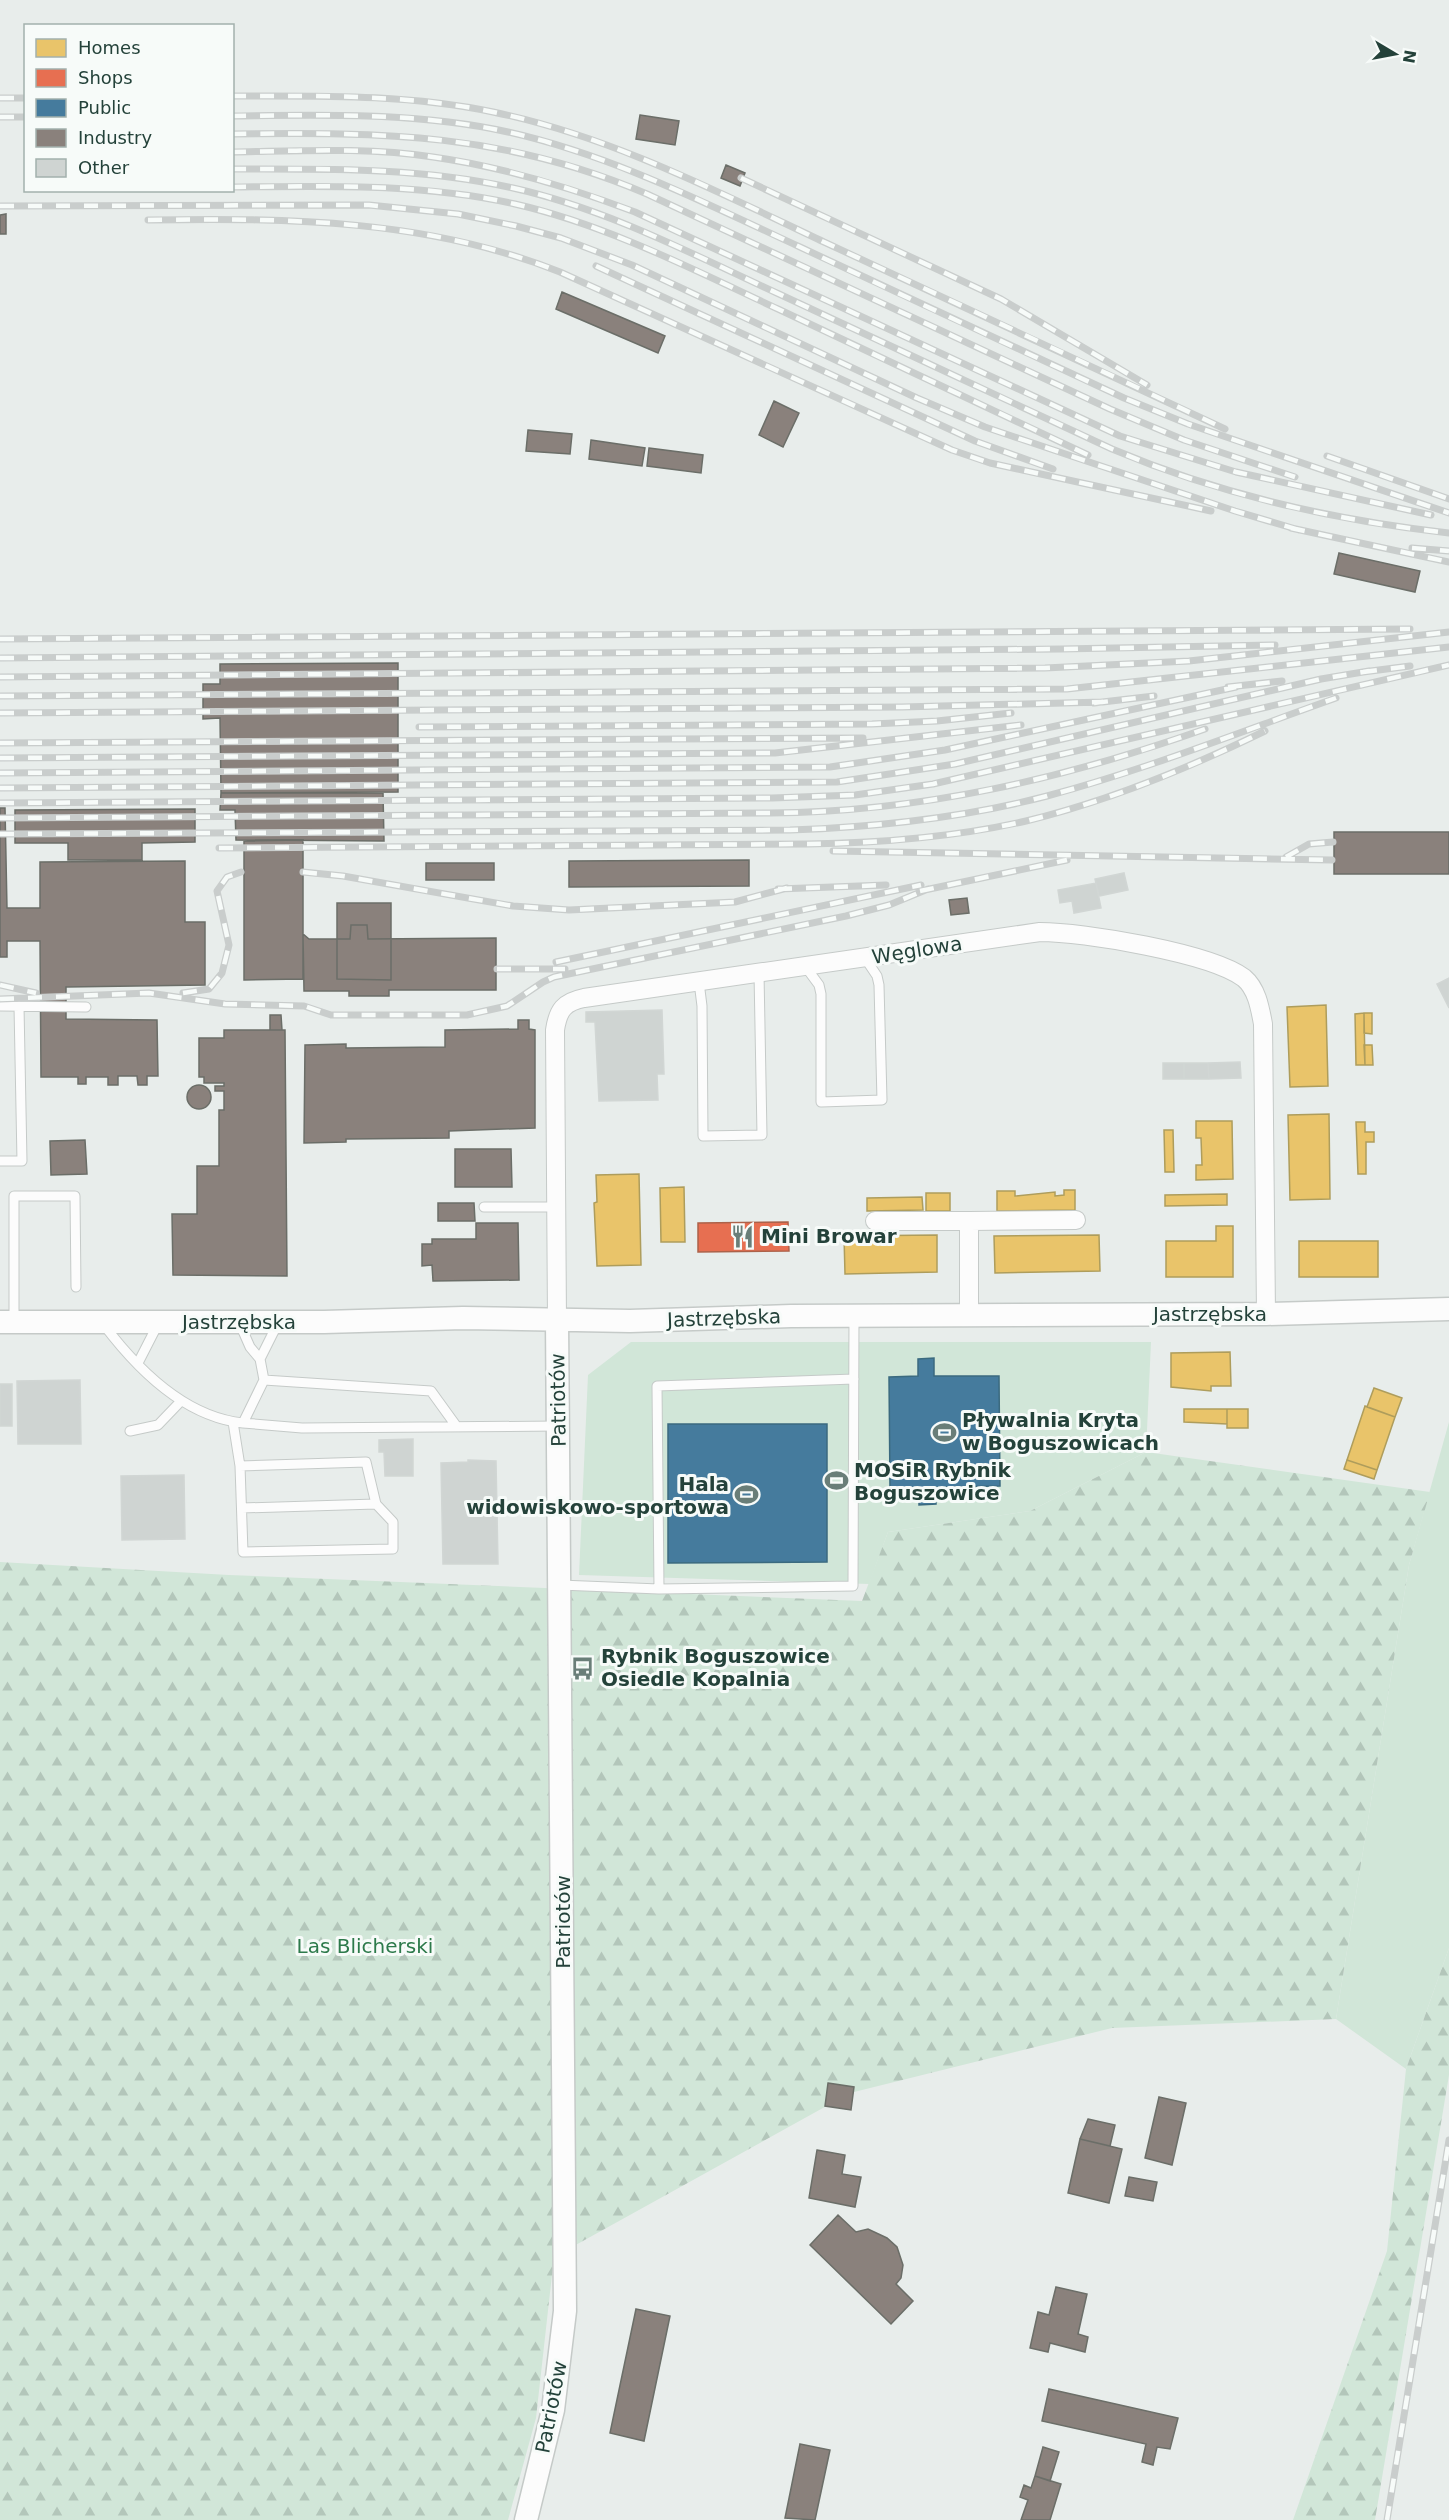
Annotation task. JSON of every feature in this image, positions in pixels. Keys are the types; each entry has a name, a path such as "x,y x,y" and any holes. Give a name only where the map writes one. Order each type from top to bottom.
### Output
{"street":[{"name":"Węglowa","path":"557,1321 555,1030 560,1011 569,1003 584,998 1020,934 1068,933 1209,962 1243,977 1256,994 1263,1024 1266,1314"},
{"path":"875,1221 1076,1220"},
{"path":"969,1221 969,1315"},
{"name":"Jastrzębska","path":"7,1322 278,1322 463,1318 557,1321 854,1316 1266,1314 1449,1308"},
{"name":"Patriotów","path":"526,2520 553,2410 565,2312 557,1321"}],"lane":[{"path":"804,966 819,985 821,1102 882,1100 879,985 877,976 865,958"},
{"path":"699,982 702,1006 703,1136 762,1135 759,973"},
{"path":"0,1006 86,1007"},
{"path":"0,1161 22,1161 19,1006"},
{"path":"7,1322 14,1196 75,1196 76,1287"},
{"path":"484,1207 556,1207"},
{"path":"560,1585 659,1589 853,1587 854,1316"},
{"path":"101,1322 138,1363 181,1401 205,1414 238,1422 302,1428 558,1426"},
{"path":"138,1363 149,1337 159,1322"},
{"path":"239,1322 250,1347 260,1359 264,1380 238,1422 243,1552 393,1549 393,1522 376,1504 366,1462 240,1466"},
{"path":"260,1359 278,1322"},
{"path":"659,1589 657,1386 854,1378"},
{"path":"264,1380 431,1391 458,1427"},
{"path":"130,1431 158,1425 181,1401"},
{"path":"242,1508 376,1504"}],"green space":[{"name":"MOSiR Rybnik Boguszowice","path":"631,1342 1151,1342 1146,1452 1030,1511 888,1532 869,1584 579,1575 588,1375"},
{"path":"1449,1422 1449,1948 1406,2069 1336,2019 1409,1565"},
{"name":"Las Blicherski","path":"1146,1452 1430,1492 1409,1565 1336,2019 1112,2028 850,2093 554,2257 536,2418 508,2520 0,2520 0,1562 229,1575 862,1601 888,1532 1030,1511"},
{"path":"1449,1948 1449,2075 1375,2520 1293,2520 1387,2251 1406,2069"}],"building: Homes":[{"path":"1326,1005 1328,1086 1290,1087 1287,1007"},
{"path":"1364,1013 1372,1013 1372,1034 1364,1033"},
{"path":"1364,1013 1365,1065 1356,1065 1355,1014"},
{"path":"1364,1045 1372,1045 1373,1065 1365,1065"},
{"path":"1329,1114 1330,1199 1290,1200 1288,1115"},
{"path":"1196,1121 1232,1121 1233,1179 1196,1180 1196,1165 1202,1165 1201,1138 1196,1138"},
{"path":"1356,1122 1365,1122 1365,1132 1374,1132 1374,1142 1366,1142 1366,1174 1358,1174"},
{"path":"1164,1130 1173,1130 1174,1172 1165,1172"},
{"path":"639,1174 641,1265 597,1266 594,1203 597,1202 596,1175"},
{"path":"684,1187 685,1242 661,1242 660,1188"},
{"path":"1064,1190 1075,1190 1075,1210 997,1211 997,1191 1015,1191 1015,1196 1055,1192 1055,1196 1064,1195"},
{"path":"926,1193 950,1193 950,1211 926,1211"},
{"path":"1227,1194 1227,1205 1165,1206 1165,1195"},
{"path":"922,1197 923,1210 867,1211 867,1198"},
{"path":"1216,1226 1233,1226 1233,1277 1166,1277 1166,1241 1216,1241"},
{"path":"937,1235 937,1272 845,1274 844,1236"},
{"path":"1099,1235 1100,1271 995,1273 994,1236"},
{"path":"1299,1241 1378,1241 1378,1277 1299,1277"},
{"path":"1230,1352 1231,1386 1211,1386 1211,1391 1171,1387 1171,1353"},
{"path":"1374,1388 1402,1398 1395,1417 1367,1407"},
{"path":"1365,1406 1395,1417 1377,1470 1347,1460"},
{"path":"1184,1409 1227,1409 1227,1424 1184,1422"},
{"path":"1227,1409 1248,1409 1248,1428 1227,1428"},
{"path":"1347,1460 1377,1470 1374,1479 1344,1469"}],"building: Shops":[{"path":"788,1222 789,1251 698,1252 698,1223"}],"building: Public":[{"name":"Pływalnia Kryta w Boguszowicach","path":"934,1358 934,1376 999,1376 1000,1486 936,1487 936,1504 919,1505 919,1487 890,1488 889,1377 918,1376 918,1359"},
{"name":"Hala widowiskowo-sportowa","path":"668,1424 827,1424 827,1562 668,1563"}],"building: Industry":[{"path":"640,115 679,121 675,145 636,139"},
{"path":"726,165 745,173 740,186 721,178"},
{"path":"6,214 6,234 0,234 0,215"},
{"path":"562,292 665,336 658,353 556,309"},
{"path":"774,401 799,413 783,447 759,435"},
{"path":"528,430 572,434 570,454 526,451"},
{"path":"591,440 645,448 642,466 589,459"},
{"path":"649,448 703,455 701,473 647,466"},
{"path":"1339,553 1420,571 1415,592 1334,574"},
{"path":"398,663 398,792 221,793 220,718 203,719 203,684 220,684 220,664"},
{"path":"221,793 383,793 384,841 236,840 235,810 220,810"},
{"path":"0,808 5,808 7,908 40,908 40,862 185,861 185,922 205,922 205,985 66,987 66,1019 157,1020 158,1076 147,1076 147,1085 138,1085 137,1076 118,1076 118,1085 108,1085 108,1077 86,1077 86,1084 78,1084 78,1077 41,1077 40,941 7,941 7,957 0,957"},
{"path":"195,809 195,842 142,843 142,860 68,860 68,843 15,843 15,810"},
{"path":"1334,832 1449,832 1449,874 1334,874"},
{"path":"303,840 303,979 244,980 244,841"},
{"path":"749,860 749,886 569,887 569,861"},
{"path":"426,863 494,863 494,880 426,880"},
{"path":"967,898 969,913 951,915 949,900"},
{"path":"337,903 391,903 391,980 337,979"},
{"path":"351,925 367,925 368,939 496,938 496,990 389,990 389,996 349,996 349,991 304,991 303,934 309,939 350,939"},
{"path":"270,1015 281,1015 282,1030 270,1030"},
{"path":"518,1020 529,1020 529,1029 535,1030 535,1128 449,1131 449,1138 346,1139 346,1142 304,1143 305,1045 346,1044 346,1048 445,1047 445,1030 518,1029"},
{"path":"224,1030 285,1030 287,1276 173,1275 172,1214 197,1214 197,1166 219,1166 219,1110 224,1110 224,1091 215,1091 215,1086 224,1086 224,1083 204,1083 204,1077 199,1077 199,1038 224,1038"},
{"path":"199,1085 207,1089 211,1097 207,1105 199,1109 191,1105 187,1097 191,1089"},
{"path":"85,1140 87,1174 51,1175 50,1141"},
{"path":"455,1149 511,1149 512,1187 455,1187"},
{"path":"438,1203 474,1203 475,1221 438,1221"},
{"path":"476,1223 518,1223 519,1280 433,1281 432,1265 422,1266 422,1244 432,1244 432,1239 476,1239"},
{"path":"828,2083 854,2087 851,2110 825,2106"},
{"path":"1159,2097 1186,2103 1172,2165 1145,2158"},
{"path":"1088,2119 1115,2125 1110,2146 1080,2139"},
{"path":"1080,2139 1122,2149 1109,2203 1068,2193"},
{"path":"817,2150 845,2155 842,2174 861,2177 855,2207 809,2198"},
{"path":"1129,2177 1157,2182 1153,2201 1125,2196"},
{"path":"838,2215 856,2232 868,2229 887,2238 897,2247 903,2265 901,2278 896,2284 913,2301 891,2324 810,2245"},
{"path":"1056,2287 1087,2294 1078,2334 1088,2337 1085,2352 1050,2343 1048,2352 1030,2348 1038,2312 1049,2315"},
{"path":"636,2309 670,2316 644,2441 610,2433"},
{"path":"1049,2389 1178,2418 1170,2449 1157,2447 1153,2465 1142,2462 1146,2444 1042,2421"},
{"path":"800,2444 830,2450 815,2520 785,2518"},
{"path":"1043,2447 1059,2452 1050,2481 1035,2476"},
{"path":"1035,2476 1061,2484 1050,2520 1021,2520 1028,2500 1020,2497 1024,2485 1031,2488"}],"building: Other":[{"path":"1124,873 1128,890 1099,896 1095,879"},
{"path":"1096,883 1101,908 1074,913 1072,901 1060,903 1058,890"},
{"path":"1449,978 1449,1008 1437,984"},
{"path":"662,1010 664,1074 657,1074 658,1100 599,1101 595,1022 586,1022 586,1012"},
{"path":"1240,1062 1241,1078 1209,1079 1208,1063"},
{"path":"1163,1063 1184,1063 1184,1079 1163,1079"},
{"path":"1184,1063 1208,1063 1209,1079 1184,1079"},
{"path":"80,1380 81,1444 18,1444 17,1381"},
{"path":"0,1384 12,1384 12,1426 0,1426"},
{"path":"413,1439 413,1476 385,1476 384,1452 379,1452 379,1440"},
{"path":"468,1460 496,1461 498,1564 443,1564 441,1463 468,1462"},
{"path":"184,1475 185,1539 122,1540 121,1476"}],"railway":[{"path":"234,96 363,97 428,102 493,112 579,135 703,185 1225,429"},
{"path":"0,98 24,98"},
{"path":"234,116 371,116 440,121 508,132 584,153 693,197 1124,398 1188,424 1449,513"},
{"path":"0,117 24,117"},
{"path":"234,134 341,134 443,140 544,159 595,174 647,194 1110,409 1184,440 1295,477"},
{"path":"234,152 333,150 408,154 485,166 561,186 635,212 1120,436 1236,472 1431,515"},
{"path":"234,169 338,169 443,176 478,181 548,197 649,234 1112,449 1153,465 1194,480 1320,513 1405,528 1449,533"},
{"path":"741,178 1001,299 1147,385"},
{"path":"234,187 339,186 410,189 480,197 549,213 649,249 1088,455"},
{"path":"0,206 369,205 458,214 516,226 561,238 632,265 917,398 985,427 1235,511 1299,530"},
{"path":"148,220 253,220 357,225 459,241 510,254 560,272 952,450 990,463 1211,511"},
{"path":"596,266 975,441 1053,469"},
{"path":"1327,456 1449,499"},
{"path":"1291,528 1449,562"},
{"path":"1412,548 1449,551"},
{"path":"0,639 1410,629"},
{"path":"0,677 1045,668 1189,661 1449,632"},
{"path":"0,658 1061,649 1275,645"},
{"path":"0,696 1067,689 1449,647"},
{"path":"0,803 772,798 855,795 933,784 1449,665"},
{"path":"1363,672 1410,666"},
{"path":"0,788 837,782 955,764 1321,679 1369,671"},
{"path":"1228,687 1282,681"},
{"path":"0,773 830,767 945,750 1236,687"},
{"path":"1094,703 1154,696"},
{"path":"0,834 790,830 887,824 984,810 1084,786 1156,763 1336,698"},
{"path":"0,713 902,707 1103,702"},
{"path":"419,727 872,724 937,721 1011,713"},
{"path":"0,758 775,753 1021,725"},
{"path":"0,818 826,811 937,799 991,789 1098,763 1205,729"},
{"path":"219,848 808,844 918,838 999,827 1088,804 1178,770 1265,731"},
{"path":"0,743 863,738"},
{"path":"1286,857 1309,844 1333,842"},
{"path":"833,851 1332,860"},
{"path":"920,891 1067,860"},
{"path":"183,993 209,989 222,973 229,945 217,891 227,877 241,872"},
{"path":"303,872 343,876 513,906 569,910 735,902 787,888"},
{"path":"778,889 886,885"},
{"path":"556,962 921,885"},
{"path":"0,999 149,993 225,1004 304,1006 331,1015 467,1015 507,1006 554,977 846,916 889,905 928,889"},
{"path":"497,969 565,969"},
{"path":"0,985 36,993"},
{"path":"1387,2520 1449,2140"}],"place":[{"name":"Mini Browar","path":"743,1236"},
{"name":"Pływalnia Kryta w Boguszowicach","path":"944,1432"},
{"name":"MOSiR Rybnik Boguszowice","path":"836,1481"},
{"name":"Hala widowiskowo-sportowa","path":"747,1495"},
{"name":"Rybnik Boguszowice Osiedle Kopalnia","path":"583,1668"}]}
